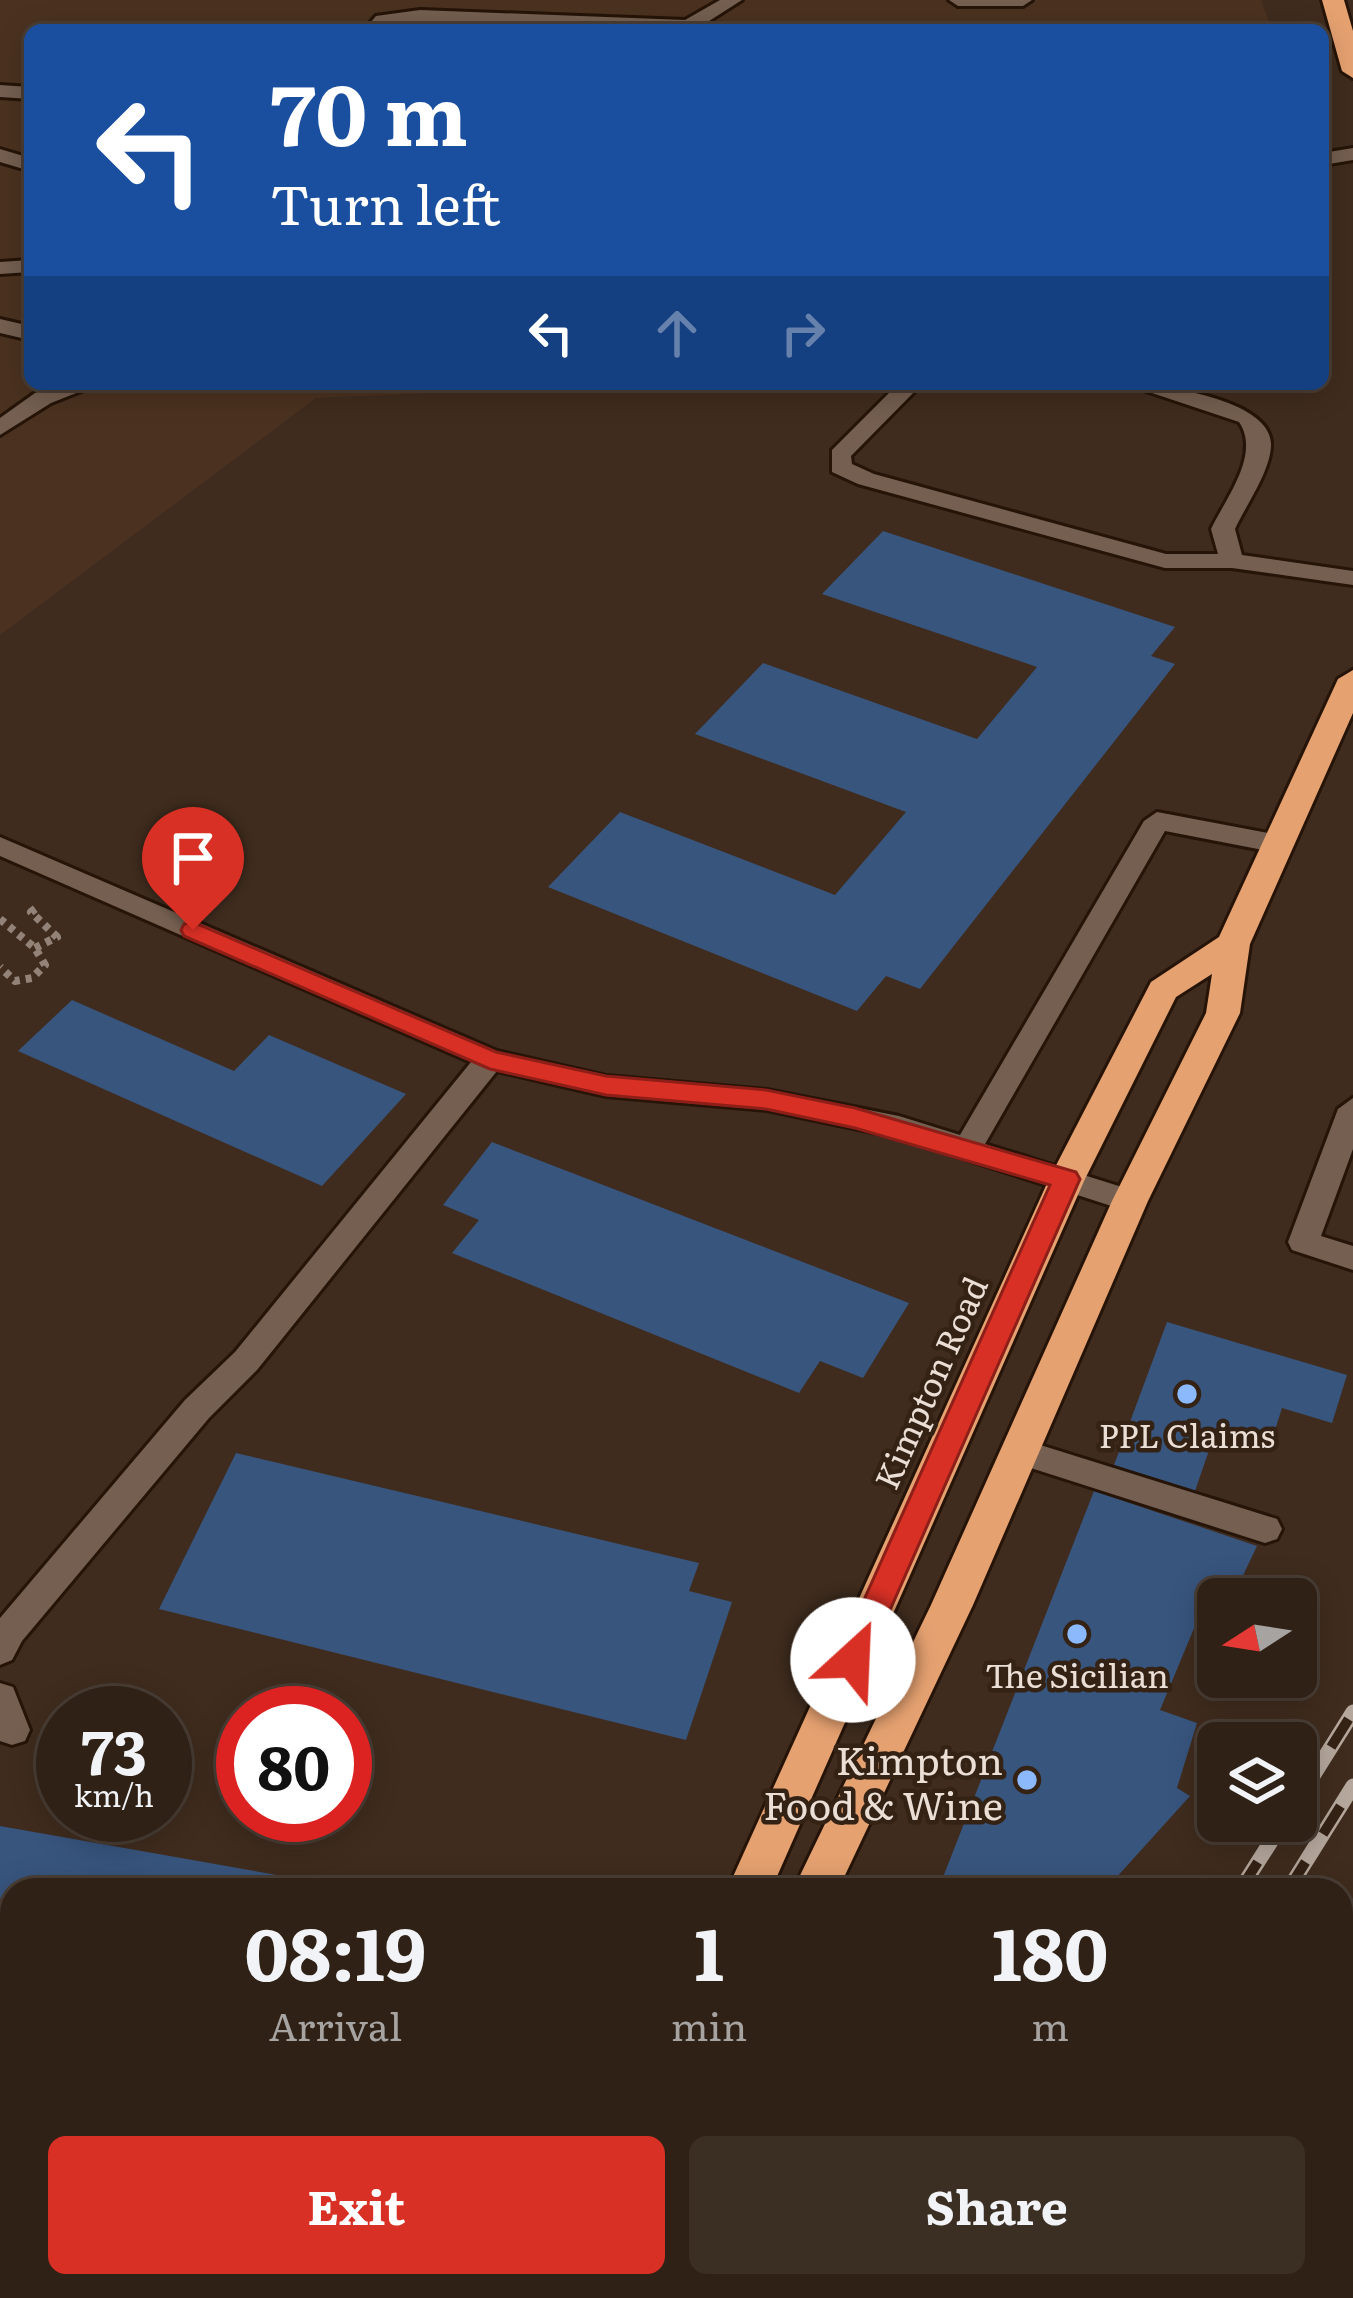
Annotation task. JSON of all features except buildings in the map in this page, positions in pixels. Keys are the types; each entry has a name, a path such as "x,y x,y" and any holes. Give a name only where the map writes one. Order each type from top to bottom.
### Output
{"highway":[{"path":"1333,0 1353,71"},
{"path":"821,1878 952,1605 1130,1201 1223,1013 1233,944 1353,679"},
{"name":"Kimpton Road","path":"754,1878 959,1430 1066,1179 1162,991 1233,944"}],"street":[{"path":"691,24 733,0"},
{"path":"958,0 1023,0"},
{"path":"379,24 420,16 596,24"},
{"path":"0,428 43,398 69,390"},
{"path":"905,390 840,454 840,467 866,479 1165,561 1232,561 1353,578"},
{"path":"1156,390 1247,417 1260,436 1259,453 1223,529 1232,561"},
{"path":"968,1148 1157,821 1278,844"},
{"path":"0,846 490,1059 606,1086 766,1100 899,1127 1130,1201"},
{"path":"0,1650 10,1631 197,1409 246,1361 490,1059"},
{"path":"1353,1109 1304,1242 1353,1258"},
{"path":"1018,1450 1265,1529"}],"path":[{"path":"35,948 57,938 31,912 47,901"},
{"path":"0,919 44,960 43,972 15,981 0,967"}],"shaded area":[{"path":"0,0 1261,0 1270,24 24,24 24,390 505,390 316,398 0,635"}],"railway":[{"path":"1317,1769 1353,1712"},
{"path":"1296,1878 1353,1786"},
{"path":"1248,1878 1271,1842"}],"place":[{"name":"PPL Claims","path":"1187,1394"},
{"name":"The Sicilian","path":"1077,1634"},
{"name":"Kimpton Food & Wine","path":"1027,1780"}],"route":[{"path":"193,930 490,1059 606,1086 766,1100 899,1127 1066,1179 959,1430 853,1660"}]}
